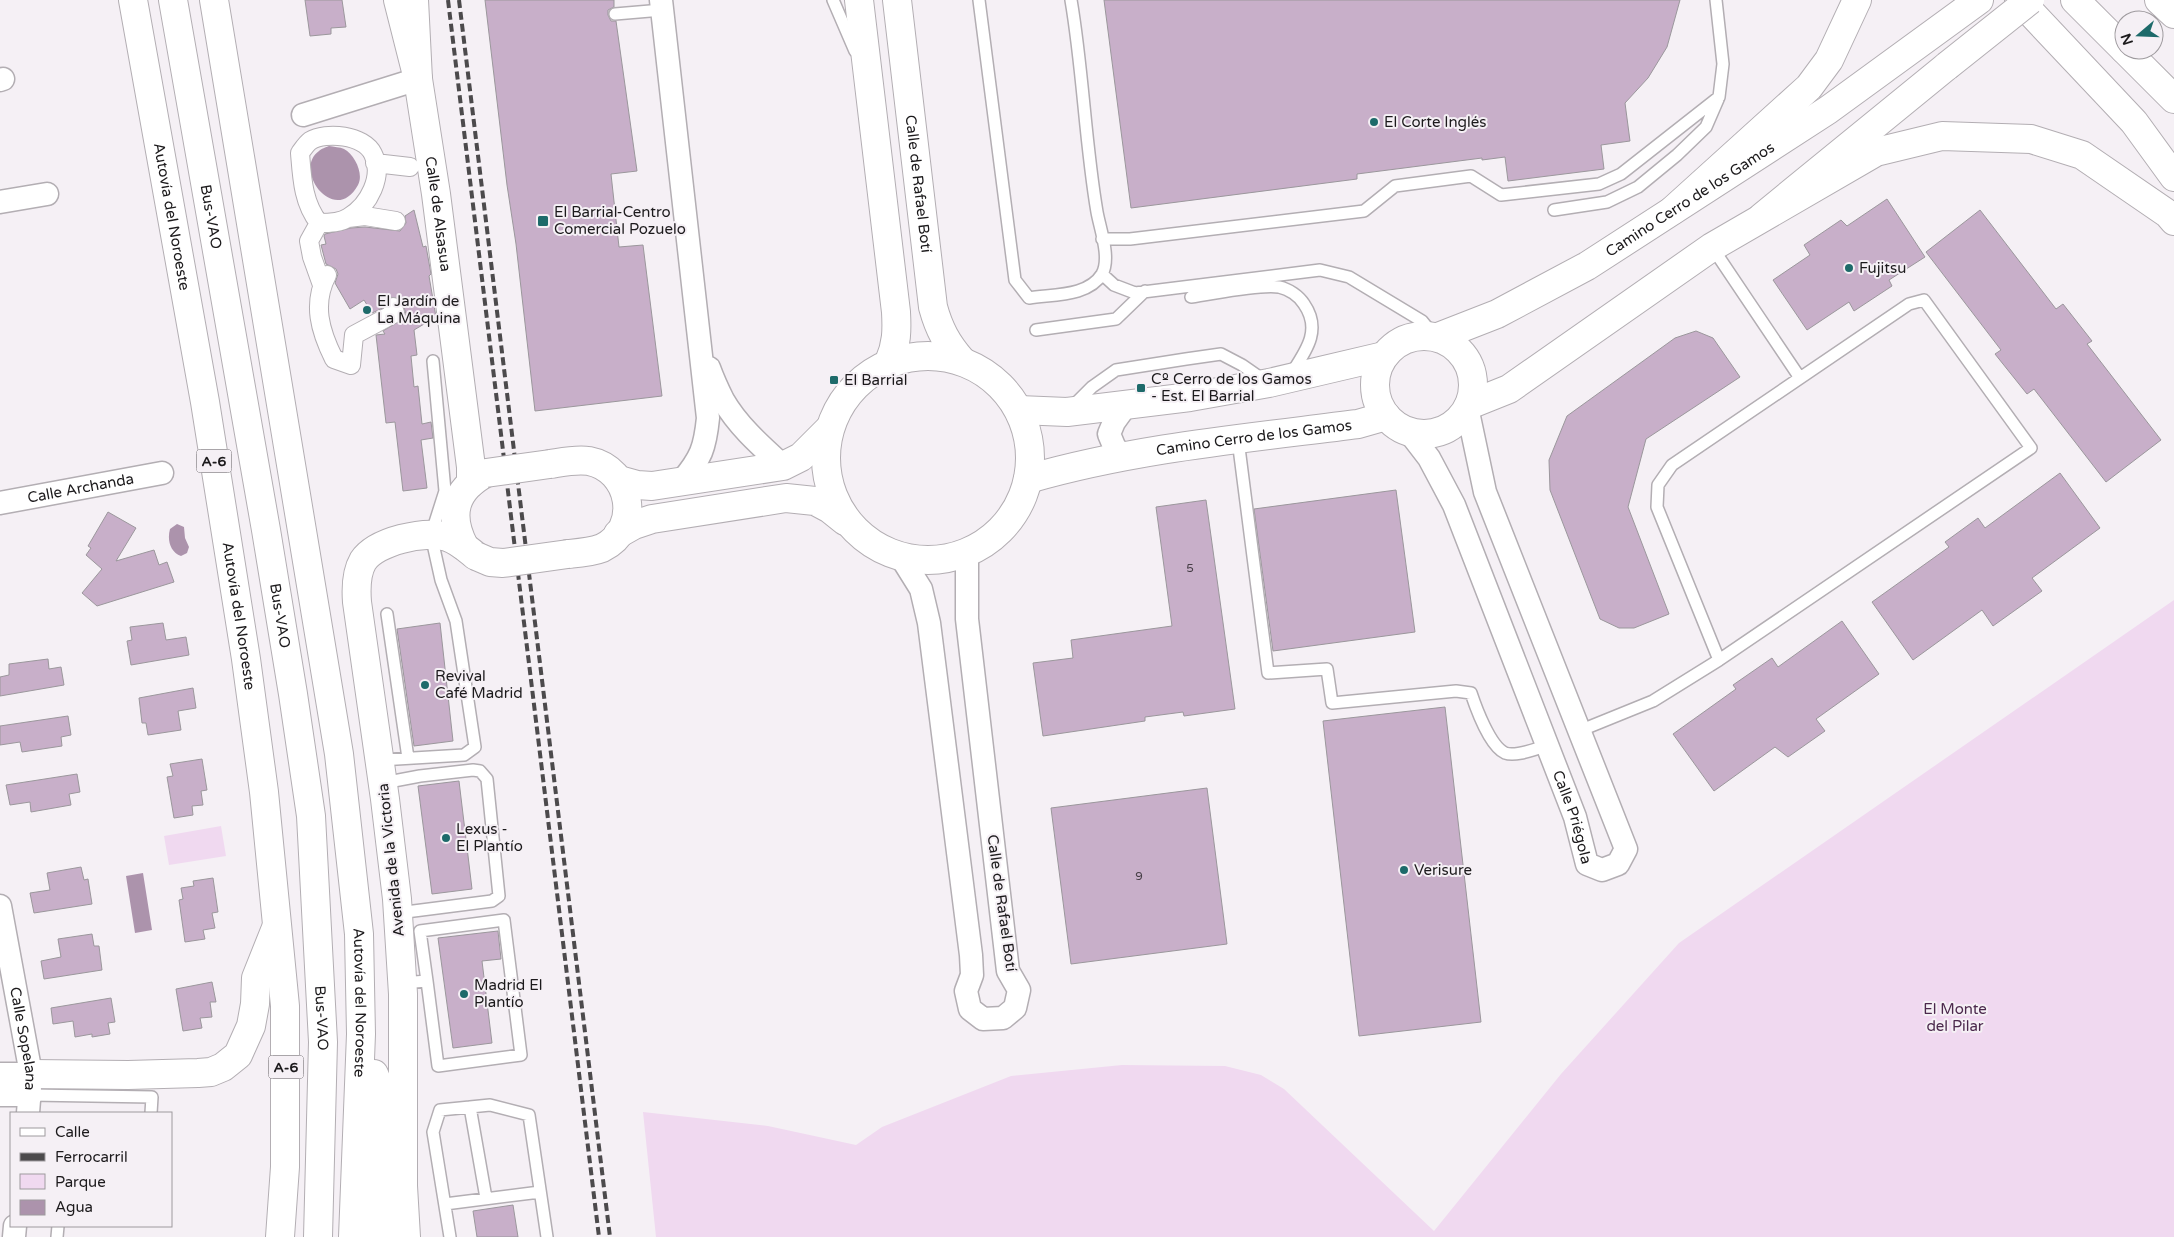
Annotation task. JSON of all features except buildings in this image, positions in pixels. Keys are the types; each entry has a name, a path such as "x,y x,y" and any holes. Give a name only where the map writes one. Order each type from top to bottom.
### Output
{"main road":[{"name":"Autovía del Noroeste","path":"133,0 205,402 246,659 264,792 285,1006 285,1167 280,1237"},
{"name":"Bus-VAO","path":"173,0 294,694 311,816 323,1042 318,1237"},
{"name":"Calle de Alsasua","path":"398,0 418,79 436,194 467,437 477,463 478,478"},
{"path":"414,0 418,79"},
{"path":"859,0 896,312 896,348 890,362"},
{"name":"Calle de Rafael Botí","path":"897,0 933,307 945,340 962,360"},
{"path":"1673,210 1809,87 1829,60 1857,0"},
{"name":"Camino Cerro de los Gamos","path":"1436,337 1497,314 1586,266 1828,110 1927,36 1979,0"},
{"path":"2019,0 2134,122 2174,177"},
{"path":"1762,217 2030,0"},
{"path":"2075,0 2114,40"},
{"path":"2160,0 2174,14"},
{"name":"Autovía del Noroeste","path":"217,3 339,754 359,934 361,1034 353,1237"},
{"path":"2134,60 2174,99"},
{"path":"871,97 883,128 899,261 904,267 911,268 920,266 927,258"},
{"path":"1468,406 1509,389 1712,247 1876,152 1942,136 2031,139 2082,155 2168,214 2174,221"},
{"path":"1420,336 1436,337 1453,345 1464,357 1471,372 1473,389 1468,406 1458,419 1448,427 1436,432 1422,434 1409,432 1397,426 1386,416 1378,402 1375,386 1377,370 1384,356 1394,346 1406,339 1420,336"},
{"path":"618,534 652,518 786,498 800,498 814,501 830,509 872,544 901,557 934,561 967,553 995,536 1016,510 1028,479 1030,444 1019,410 1004,389 985,372 962,360 927,355 913,356 890,362 860,380 845,396 834,414 826,442 826,471 833,499 848,523"},
{"path":"1019,410 1067,412 1190,398 1278,381 1384,356"},
{"name":"Camino Cerro de los Gamos","path":"1028,479 1074,466 1122,457 1358,424 1386,416"},
{"path":"619,480 637,485 652,486 783,466 801,457 828,430"},
{"path":"587,461 602,465 614,473 627,499 627,514 623,528 602,548 503,563 490,562 447,537 431,534 444,523 456,506 465,488 478,478 550,464 587,461"},
{"path":"456,506 454,517 457,532 470,551"},
{"name":"Avenida de la Victoria","path":"406,1237 403,1186 414,982 398,913 382,771 357,602 357,577 362,563 369,553 379,546 431,534"},
{"path":"30,1094 211,1072 231,1062 238,1055 251,1026 255,1004 256,978 277,925"},
{"path":"361,1034 376,1080 380,1237"}],"street":[{"path":"661,5 708,418 706,442 698,462 682,481"},
{"path":"303,115 418,79"},
{"path":"319,223 310,212 302,184 300,153 310,141 330,134 347,136 361,142 373,153 376,185 357,211 348,218"},
{"path":"375,163 410,167"},
{"path":"0,202 47,194"},
{"path":"319,223 333,223 348,218 365,216 396,221"},
{"path":"319,223 309,241 312,257 325,279 319,307 322,334 334,359 350,365 354,335 395,313 393,307"},
{"path":"701,352 724,401 735,417 752,438 783,466"},
{"path":"1122,457 1114,446 1110,434 1114,422 1127,404"},
{"name":"Calle Priégola","path":"1409,432 1429,458 1454,505 1575,817 1587,864 1602,870 1618,864 1626,849 1485,492 1468,406"},
{"name":"Calle Archanda","path":"0,504 162,473"},
{"name":"Calle de Rafael Botí","path":"901,557 921,589 929,624 971,955 972,975 966,991 970,1009 983,1018 1003,1018 1015,1008 1019,990 1008,972 967,619 967,553"},
{"name":"Calle Sopelana","path":"0,906 30,1094"},
{"path":"0,1074 30,1094"},
{"path":"0,1095 30,1094"}],"lane":[{"path":"834,0 871,97"},
{"path":"902,50 910,0"},
{"path":"979,0 1015,280 1029,298 1086,290 1102,274 1106,250 1102,239 1094,194 1071,0"},
{"path":"1554,210 1607,202 1638,187 1677,155 1706,127 1719,97 1723,64 1716,0"},
{"path":"615,14 661,5"},
{"path":"1102,239 1130,239 1364,211 1395,186 1471,176 1502,195 1599,184 1621,174 1719,97"},
{"path":"1712,247 1800,378"},
{"path":"1102,274 1114,285 1135,293 1320,270 1349,277 1422,320 1436,337"},
{"path":"1067,412 1092,387 1116,370 1220,354 1278,381 1306,352 1312,332 1312,316 1300,297 1281,287 1264,287 1191,297"},
{"path":"1036,330 1116,319 1145,291"},
{"path":"1579,731 1654,701 1719,660 2031,448 1924,300 1909,304 1672,465 1658,485 1657,507 1719,660"},
{"path":"382,771 408,758 464,755 476,747 456,621 441,580 431,534 445,491 433,361"},
{"path":"1238,440 1268,673 1327,669 1332,703 1456,691 1471,693 1495,745 1505,753 1519,753 1546,746"},
{"path":"388,614 408,758"},
{"path":"382,771 420,776 473,770 480,771 487,779 499,896 492,901 398,913"},
{"path":"504,920 521,1055 438,1066 414,982 420,931 504,920"},
{"path":"30,1094 152,1097 151,1112"},
{"path":"450,1237 433,1132 440,1110 490,1105 529,1115 547,1237"},
{"path":"470,1107 486,1198"},
{"path":"445,1204 540,1192"}],"green space":[{"name":"El Monte del Pilar","path":"2174,600 2174,1237 656,1237 643,1112 768,1126 856,1145 882,1127 1011,1076 1122,1065 1225,1066 1261,1075 1284,1089 1434,1231 1561,1074 1679,943"},
{"path":"221,826 226,856 169,865 164,836"}],"water":[{"path":"329,146 342,148 348,152 355,160 360,176 358,185 349,196 338,200 328,198 320,191 313,181 310,170 312,160 320,150"},
{"path":"177,524 184,527 185,538 189,547 187,553 181,556 174,552 169,541 170,529"},
{"path":"143,873 152,930 135,933 126,876"}],"railway":[{"path":"448,0 599,1237"},
{"path":"459,0 610,1237"}],"place":[{"name":"El Corte Inglés","path":"1374,122"},
{"name":"El Barrial-Centro Comercial Pozuelo","path":"543,221"},
{"name":"Fujitsu","path":"1849,268"},
{"name":"El Jardín de La Máquina","path":"367,310"},
{"name":"El Barrial","path":"834,380"},
{"name":"Cº Cerro de los Gamos - Est. El Barrial","path":"1141,388"},
{"name":"Revival Café Madrid","path":"425,685"},
{"name":"Lexus - El Plantío","path":"446,838"},
{"name":"Verisure","path":"1404,870"},
{"name":"Madrid El Plantío","path":"464,994"}]}
